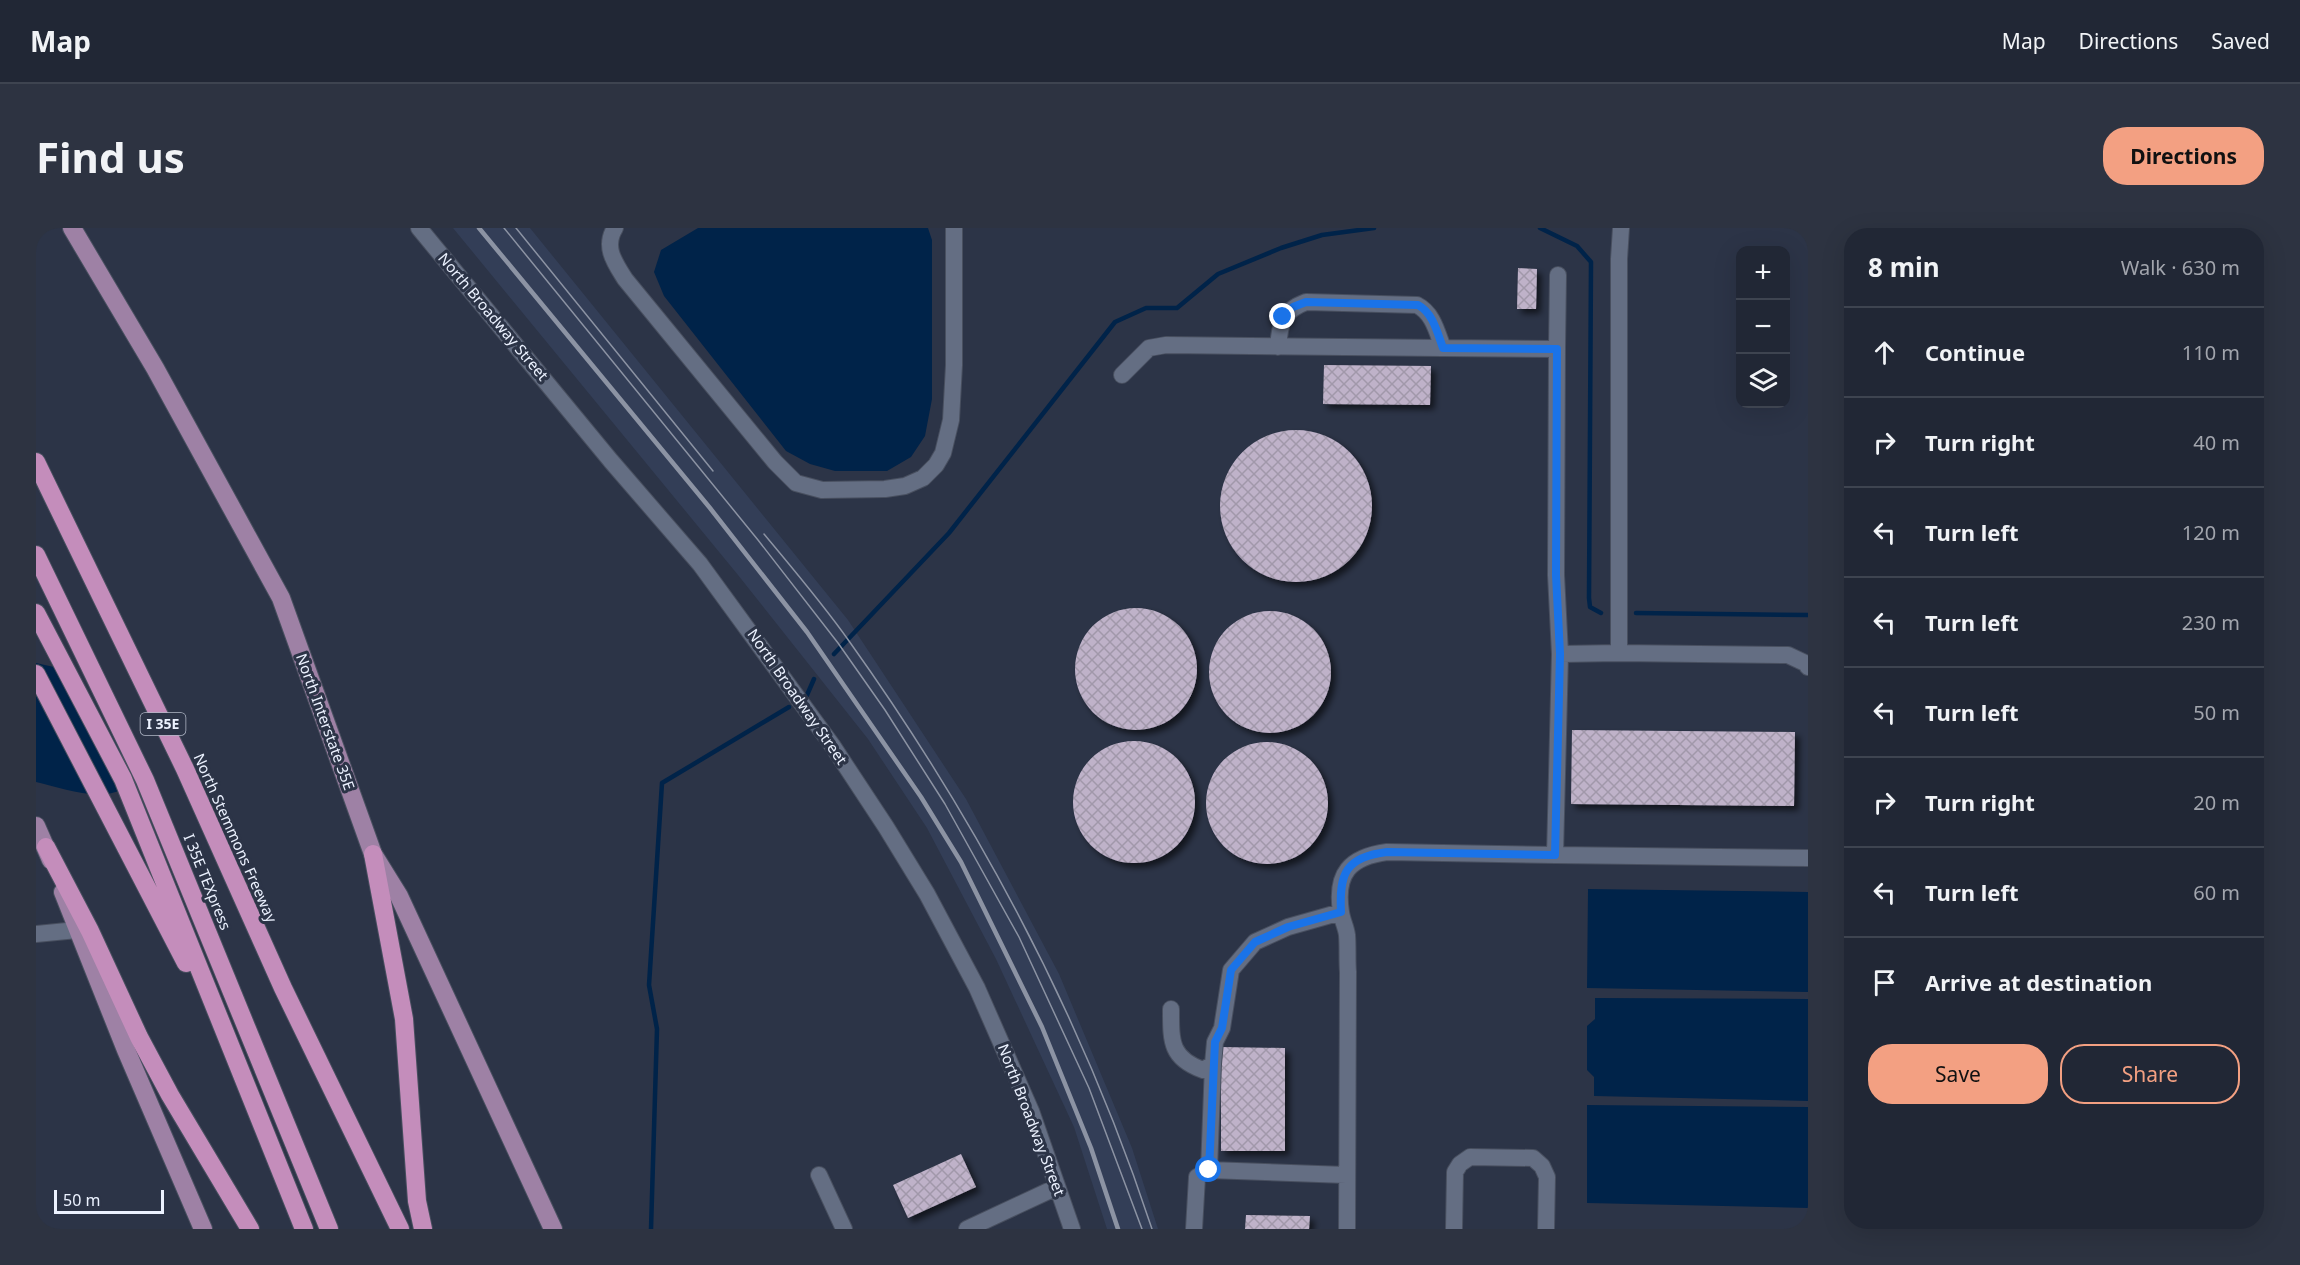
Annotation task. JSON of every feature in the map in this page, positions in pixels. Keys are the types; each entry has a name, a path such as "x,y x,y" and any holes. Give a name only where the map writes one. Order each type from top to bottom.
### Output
{"highway":[{"name":"North Stemmons Freeway","path":"36,462 185,769 283,988 399,1229"},
{"name":"I 35E TEXpress","path":"36,555 145,780 329,1229"},
{"path":"36,613 123,778 304,1229"},
{"path":"36,674 163,922 226,1037"},
{"path":"46,847 90,931 139,1037 170,1095 250,1229"},
{"path":"373,854 404,1019 417,1201 423,1229"}],"main road":[{"name":"North Interstate 35E","path":"72,228 155,368 281,598 373,854 399,896 553,1229"},
{"path":"36,826 126,1050 203,1229"}],"street":[{"name":"North Broadway Street","path":"419,228 700,564 832,745 927,894 977,988 1031,1111 1072,1229"},
{"path":"615,228 611,234 610,255 625,279 775,462 796,483 822,490 885,489 905,486 923,478 936,465 943,453 951,420 954,365 954,228"},
{"path":"1619,653 1621,228"},
{"path":"1555,855 1560,654 1556,575 1558,275"},
{"path":"1278,347 1283,317 1293,307 1306,302 1418,305 1425,309 1433,321 1443,348"},
{"path":"1122,375 1149,348 1166,345 1557,349"},
{"path":"1560,654 1788,655 1807,664"},
{"path":"1347,1229 1348,972 1347,934 1341,912 1340,891 1345,874 1354,861 1368,854 1387,852 1808,858"},
{"path":"1209,1170 1215,1042 1222,1028 1231,970 1255,942 1288,927 1341,912"},
{"path":"36,934 77,930"},
{"path":"1171,1009 1171,1039 1178,1054 1190,1065 1203,1070 1213,1064"},
{"path":"1454,1229 1455,1172 1460,1164 1470,1157 1533,1158 1542,1166 1547,1177 1546,1229"},
{"path":"1194,1229 1197,1177 1209,1170 1346,1175"},
{"path":"819,1175 844,1229"},
{"path":"967,1229 1057,1186"}],"shaded area":[{"path":"453,228 530,228 848,620 966,799 1059,974 1132,1148 1158,1229 1107,1229 1074,1127 996,959 927,828 868,739 738,575"},
{"path":"698,228 928,228 932,240 932,399 925,436 911,457 887,471 835,471 810,464 786,451 664,296 654,272 661,250"},
{"path":"36,663 76,672 128,766 125,788 115,792 93,794 36,782"},
{"path":"1588,889 1808,892 1808,992 1587,988"},
{"path":"1595,998 1808,999 1808,1101 1594,1096 1594,1077 1587,1070 1587,1026 1595,1019"},
{"path":"1587,1105 1808,1107 1808,1208 1587,1203"}],"building":[{"path":"1518,268 1537,269 1536,309 1517,309"},
{"path":"1324,365 1431,366 1430,405 1323,404"},
{"path":"1296,430 1325,436 1338,443 1349,453 1359,464 1366,477 1372,506 1366,535 1359,548 1349,559 1338,569 1325,576 1296,582 1267,576 1254,569 1243,559 1233,548 1226,535 1220,506 1226,477 1233,464 1243,453 1254,443 1267,436"},
{"path":"1136,608 1159,612 1179,626 1193,646 1197,669 1193,692 1179,712 1159,726 1136,730 1113,726 1093,712 1079,692 1075,669 1079,646 1093,626 1113,612"},
{"path":"1270,611 1293,615 1313,629 1327,649 1331,672 1327,695 1313,715 1293,729 1270,733 1247,729 1227,715 1213,695 1209,672 1213,649 1227,629 1247,615"},
{"path":"1572,730 1795,732 1794,806 1571,804"},
{"path":"1134,741 1157,745 1177,759 1191,779 1195,802 1191,825 1177,845 1157,859 1134,863 1111,859 1091,845 1077,825 1073,802 1077,779 1091,759 1111,745"},
{"path":"1267,742 1290,746 1310,760 1324,780 1328,803 1324,826 1310,846 1290,860 1267,864 1244,860 1224,846 1210,826 1206,803 1210,780 1224,760 1244,746"},
{"path":"1221,1047 1285,1048 1285,1151 1221,1151"},
{"path":"961,1154 976,1187 908,1218 893,1185"},
{"path":"1246,1215 1310,1216 1309,1229 1245,1229"}],"waterway":[{"path":"834,654 949,533 1115,322 1146,308 1177,308 1218,274 1281,248 1322,235 1374,228"},
{"path":"1540,228 1577,246 1591,262 1589,598 1590,607 1601,613"},
{"path":"1636,613 1808,615"},
{"path":"807,695 814,679"},
{"path":"651,1229 657,1029 649,985 662,783 789,707"}],"tram line":[{"path":"504,228 758,540 838,643 885,710 945,804 1019,937 1089,1088 1142,1229"},
{"path":"516,228 713,471"},
{"path":"764,534 849,641 896,710 984,851 1060,997 1124,1150 1152,1229"}],"railway":[{"path":"479,228 710,508 807,632 921,797 961,862 1042,1027 1091,1148 1118,1229"}],"route":[{"path":"1209,1170 1215,1042 1222,1028 1231,970 1255,942 1288,927 1341,912 1340,891 1345,874 1354,861 1368,854 1387,852 1555,855 1560,654 1556,575 1557,349 1443,348 1433,321 1425,309 1418,305 1306,302 1293,307 1283,317"}]}
